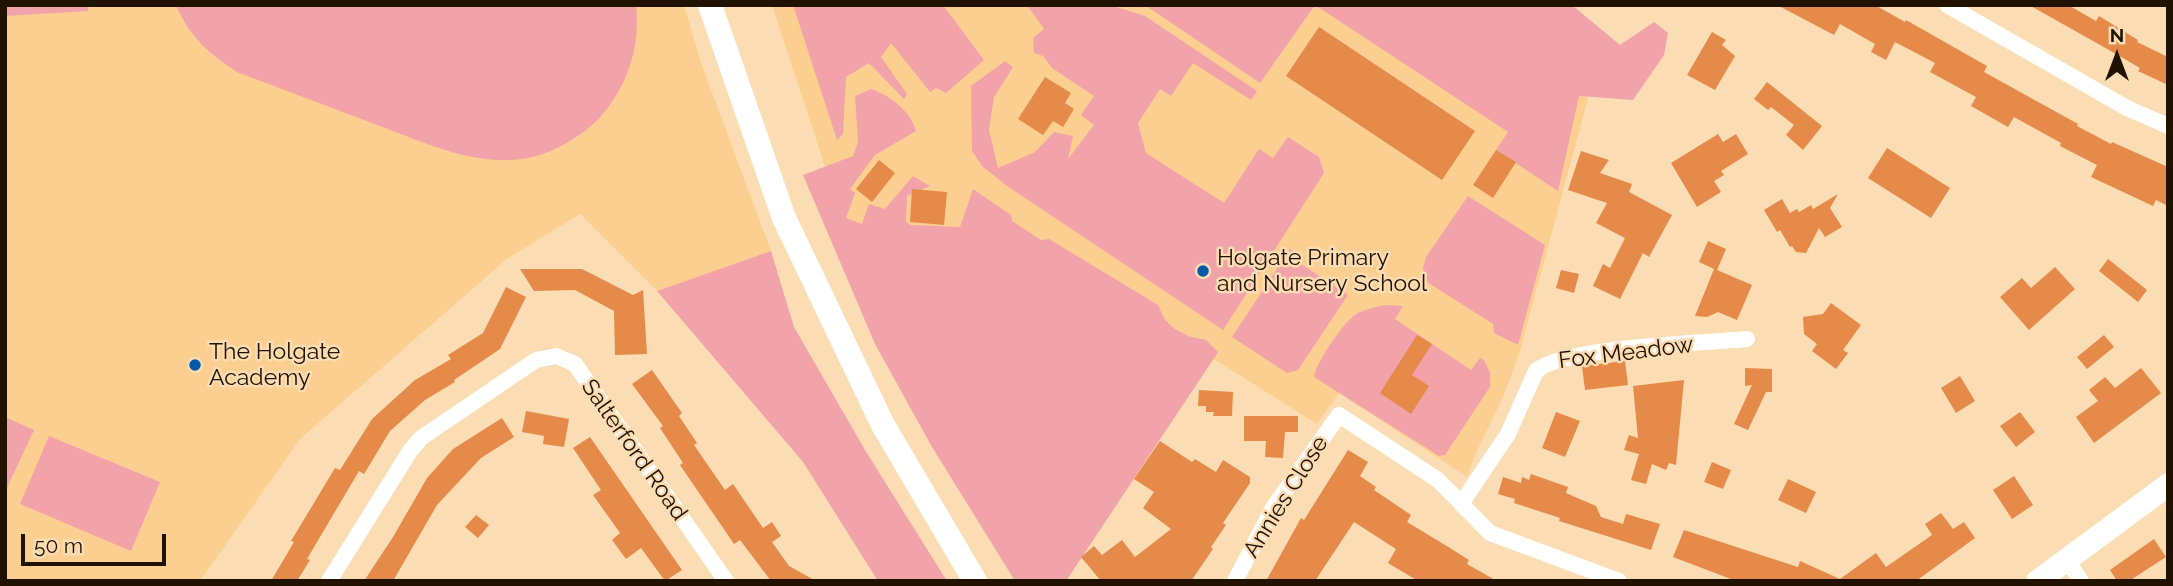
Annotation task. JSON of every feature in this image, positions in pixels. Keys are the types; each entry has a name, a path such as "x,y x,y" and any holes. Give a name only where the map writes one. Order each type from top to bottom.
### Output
{"main road":[{"path":"710,5 784,218 883,425 975,581"},
{"path":"2038,581 2168,485"}],"street":[{"path":"1947,5 2127,108 2168,126"},
{"name":"Fox Meadow","path":"1461,504 1508,434 1536,371 1544,364 1585,353 1747,339"},
{"name":"Salterford Road","path":"329,581 421,438 536,360 556,356 575,364 726,581"},
{"name":"Annies Close","path":"1235,581 1273,508 1339,415 1428,472 1461,504"},
{"path":"1461,504 1490,533 1619,581"},
{"path":"2067,560 2081,581"}],"shaded area":[{"name":"The Holgate Academy","path":"5,5 684,5 701,63 771,251 657,291 580,214 508,258 300,439 200,581 5,581"},
{"path":"5,5 88,5 88,11 5,16"},
{"path":"176,5 636,5 637,19 632,60 621,86 601,116 580,135 561,146 537,156 513,160 465,156 442,149 237,72 201,43 187,26"},
{"name":"Holgate Primary and Nursery School","path":"772,5 1538,5 1588,98 1520,351 1504,395 1467,477 1339,393 1317,424 1214,359 1076,564 851,246"},
{"path":"793,5 943,5 984,60 946,93 936,88 930,92 891,43 881,57 907,94 904,99 869,63 846,77 843,134 837,140"},
{"path":"1027,5 1110,5 1145,16 1257,91 1251,100 1193,63 1171,96 1160,89 1138,123 1146,153 1224,203 1259,149 1273,158 1288,137 1319,157 1324,173 1223,330 1007,186 982,166 972,151 971,86 1005,61 1013,67 994,97 989,130 998,168 1035,152 1054,132 1073,136 1068,159 1094,125 1081,115 1094,96 1052,68 1043,56 1034,53 1033,38 1044,29"},
{"path":"1145,5 1315,5 1260,83"},
{"path":"1315,5 1572,5 1620,45 1654,22 1668,33 1664,55 1633,100 1579,96 1558,191 1496,150 1508,132"},
{"path":"871,89 898,105 909,117 916,131 875,155 850,189 855,193 846,218 862,224 869,204 885,209 913,176 930,186 907,196 906,222 911,225 960,227 973,189 1011,215 1012,221 1041,240 1049,239 1158,305 1165,320 1175,329 1188,336 1206,340 1218,352 1066,581 1015,581 932,447 875,344 803,175 853,156 858,142 855,96"},
{"path":"1468,196 1545,245 1518,345 1494,333 1493,324 1427,282 1423,268 1426,257"},
{"path":"1290,249 1302,256 1298,262 1348,295 1298,370 1287,373 1232,337"},
{"path":"771,251 794,327 865,450 947,581 878,581 803,462 657,291"},
{"path":"1385,305 1403,306 1395,319 1471,370 1480,358 1484,360 1490,373 1490,387 1445,455 1439,456 1314,377 1325,352 1353,317 1364,310"},
{"path":"5,417 34,430 5,492"},
{"path":"49,436 160,482 131,551 20,504"}],"building":[{"path":"1777,5 1875,5 1905,22 1906,20 1987,66 1984,72 2078,124 2077,126 2111,144 2112,142 2168,167 2168,206 2156,200 2153,206 2091,177 2097,165 2014,117 2008,127 1971,106 1976,97 1930,72 1935,63 1895,42 1886,60 1871,52 1875,44 1840,24 1834,35"},
{"path":"2029,5 2068,5 2096,21 2099,16 2138,40 2137,42 2168,57 2168,85 2138,71 2140,68"},
{"path":"1319,27 1475,131 1442,180 1286,76"},
{"path":"1712,32 1726,40 1722,45 1735,56 1715,90 1687,75"},
{"path":"1045,77 1071,93 1065,103 1074,109 1063,127 1053,121 1043,135 1018,119"},
{"path":"1767,82 1822,126 1803,150 1786,135 1794,125 1771,107 1768,110 1754,99"},
{"path":"1718,134 1723,142 1736,134 1748,154 1721,171 1724,175 1714,181 1721,192 1697,207 1671,163"},
{"path":"1887,148 1950,188 1931,218 1868,178"},
{"path":"1496,150 1516,162 1493,198 1473,185"},
{"path":"1581,151 1609,160 1600,173 1632,184 1629,192 1672,215 1649,257 1643,253 1620,299 1593,286 1603,264 1610,268 1625,238 1596,223 1607,203 1568,190"},
{"path":"879,160 895,173 872,202 856,189"},
{"path":"912,189 947,192 944,225 910,222"},
{"path":"1838,194 1830,208 1842,227 1825,237 1819,228 1806,253 1796,252 1790,247 1764,210 1782,199 1790,213 1797,209 1799,212 1811,205 1813,209"},
{"path":"1708,241 1726,249 1717,270 1752,285 1737,320 1718,312 1707,317 1695,316 1714,269 1699,262"},
{"path":"2108,259 2147,290 2138,302 2099,271"},
{"path":"2055,267 2075,289 2029,330 2000,297 2022,278 2031,288"},
{"path":"520,269 582,269 633,295 643,290 647,354 615,355 614,311 575,290 534,291"},
{"path":"1561,270 1579,274 1574,293 1556,288"},
{"path":"506,287 526,297 500,349 425,400 390,431 364,474 359,471 297,581 271,581 294,542 291,541 335,468 340,470 372,419 415,380 451,359 448,355 483,333"},
{"path":"1831,303 1861,325 1843,350 1848,353 1836,369 1812,351 1817,344 1804,334 1803,317 1823,314"},
{"path":"1417,335 1432,344 1412,375 1429,386 1411,414 1380,393"},
{"path":"2104,335 2114,347 2087,369 2077,357"},
{"path":"1625,361 1628,385 1585,390 1582,366"},
{"path":"1745,368 1772,369 1772,392 1766,392 1748,430 1734,424 1752,385 1745,386"},
{"path":"2141,368 2161,393 2094,443 2076,417 2098,401 2089,390 2105,377 2115,388"},
{"path":"652,370 682,413 679,416 697,443 694,445 725,490 733,484 763,528 772,522 781,536 772,542 789,566 816,581 771,581 740,540 734,544 680,465 683,463 660,428 663,426 632,384"},
{"path":"1960,376 1975,401 1956,413 1941,388"},
{"path":"1684,380 1676,465 1669,463 1666,470 1652,464 1646,484 1631,480 1639,454 1624,450 1629,435 1638,438 1633,386"},
{"path":"1199,390 1233,392 1232,416 1213,416 1214,412 1206,412 1206,406 1198,406"},
{"path":"526,411 569,419 564,447 543,444 544,436 522,432"},
{"path":"1556,412 1580,421 1565,457 1542,448"},
{"path":"2020,412 2035,432 2016,447 2000,426"},
{"path":"1244,416 1298,416 1298,432 1285,432 1283,458 1265,457 1266,441 1244,441"},
{"path":"502,418 514,437 481,458 437,505 393,581 364,581 427,478 453,449"},
{"path":"590,437 682,570 665,581 641,548 626,559 612,540 620,533 593,495 601,490 573,448"},
{"path":"1160,441 1192,462 1195,459 1216,472 1223,460 1250,477 1250,483 1223,523 1226,525 1211,547 1213,549 1191,581 1101,581 1081,557 1094,546 1102,555 1122,540 1135,557 1171,529 1143,508 1154,492 1134,479"},
{"path":"1348,450 1368,462 1360,476 1376,487 1374,490 1411,515 1407,522 1469,560 1467,564 1497,581 1418,581 1388,563 1396,549 1354,522 1315,581 1266,581 1301,518 1304,520"},
{"path":"1712,462 1731,470 1723,489 1704,482"},
{"path":"1531,474 1568,487 1566,493 1596,506 1601,517 1623,524 1626,514 1660,524 1651,550 1559,521 1560,518 1514,503 1515,499 1498,494 1503,477 1521,483 1522,477 1529,480"},
{"path":"2014,476 2033,505 2012,519 1993,490"},
{"path":"1788,479 1816,492 1806,513 1778,500"},
{"path":"1941,513 1953,529 1964,522 1975,538 1916,581 1736,581 1673,557 1684,530 1798,567 1800,561 1840,579 1876,553 1886,567 1932,535 1925,524"},
{"path":"476,515 489,525 478,538 465,527"},
{"path":"2154,539 2166,557 2129,581 2117,581 2110,570"}],"place":[{"name":"Holgate Primary and Nursery School","path":"1203,271"},
{"name":"The Holgate Academy","path":"195,365"}]}
